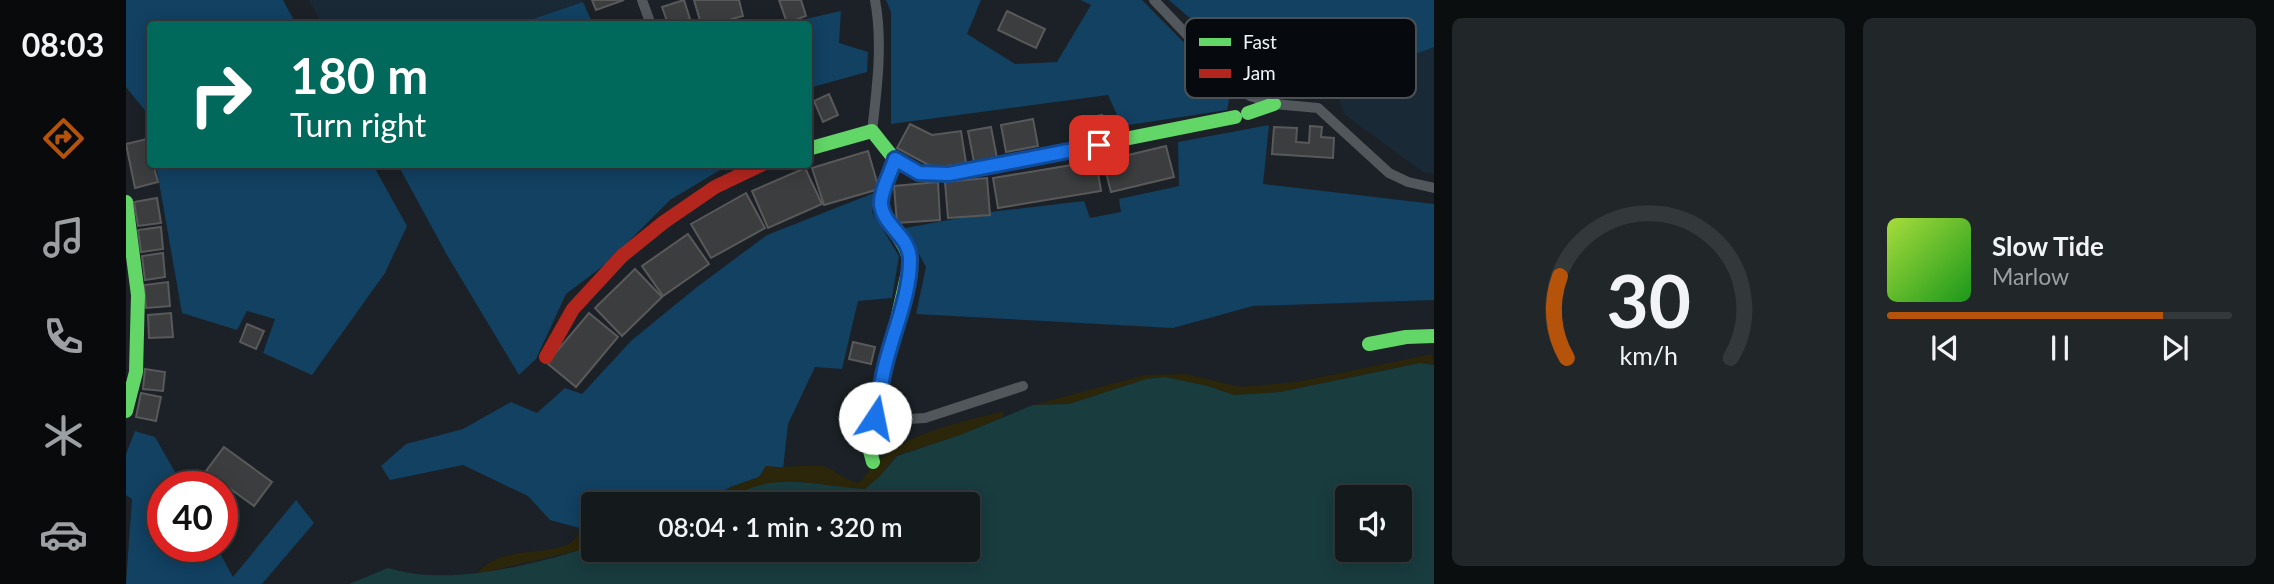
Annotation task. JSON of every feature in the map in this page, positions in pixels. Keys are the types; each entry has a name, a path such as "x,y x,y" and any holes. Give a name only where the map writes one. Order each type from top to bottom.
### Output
{"street":[{"path":"642,0 650,21"},
{"path":"875,0 878,14 877,61 872,131 895,159 919,173 949,174 1242,115 1274,104"},
{"path":"1154,0 1185,33"},
{"path":"1256,98 1274,104 1318,108 1389,173 1408,182 1434,188"},
{"path":"812,148 872,131"},
{"path":"873,462 869,447 910,263 906,243 884,214 881,205 895,159"},
{"path":"546,357 573,309 622,256 664,222 715,187 755,168"},
{"path":"126,202 138,295 136,372 126,411"},
{"path":"1369,344 1406,337 1434,336"},
{"path":"873,426 925,418 1023,386"}],"shaded area":[{"path":"126,0 283,0 294,21 147,21 147,113 126,87"},
{"path":"309,0 583,2 527,21 320,21"},
{"path":"886,0 981,0 967,34 1015,64 1057,62 1091,5 1081,0 1142,0 1185,43 1185,98 1229,98 1227,110 1122,126 1108,95 891,124 891,12"},
{"path":"1169,0 1434,0 1434,174 1423,172 1345,115 1338,98 1416,98 1416,18 1190,18"},
{"path":"1169,0 1434,0 1434,47 1416,54 1416,18 1190,18"},
{"path":"583,2 592,21 527,21"},
{"path":"841,11 839,43 868,52 867,72 812,87 812,21 796,21"},
{"path":"1269,125 1263,184 1434,204 1434,300 1253,306 1173,328 916,314 926,267 905,228 998,211 1084,201 1090,218 1121,212 1119,199 1179,186 1178,142"},
{"path":"157,168 375,168 407,226 385,273 312,375 263,353 275,319 247,311 237,330 182,313"},
{"path":"400,168 723,168 670,200 607,263 566,294 536,359 519,375 447,255"},
{"path":"874,193 872,212 899,256 892,298 858,301 842,369 815,367 788,424 783,469 766,466 759,477 721,492 581,492 581,528 550,520 528,496 463,465 390,480 381,466 406,444 463,429 511,402 537,413 565,388 582,394 632,340 767,235"},
{"path":"1420,363 1434,365 1434,584 349,584 388,568 429,575 472,574 515,567 581,550 581,562 980,562 980,492 741,492 756,486 791,482 865,489 897,456 960,435 1033,405 1069,404 1146,379 1165,377 1208,386 1234,395 1280,392"},
{"path":"135,431 155,437 174,471 147,471 147,562 225,562 233,577 296,500 314,523 262,584 126,584 132,499 126,495 126,454"}],"sand":[{"path":"1432,354 1434,365 1419,363 1280,392 1234,395 1208,386 1165,377 1146,379 1069,404 1033,405 1145,375 1186,374 1240,387 1297,382"},
{"path":"1004,411 1002,417 961,435 897,455 865,489 802,482 721,492 759,477 766,466 823,466 859,483 894,449 940,428"},
{"path":"581,531 581,550 477,574 486,565 507,555 556,548 574,540"}],"building":[{"path":"592,0 624,0 596,10"},
{"path":"684,0 690,19 667,21 662,7"},
{"path":"694,0 739,0 743,16 725,21 700,21"},
{"path":"779,0 801,0 806,16 786,21"},
{"path":"1007,11 1045,29 1036,48 998,30"},
{"path":"829,94 838,115 823,122 814,101"},
{"path":"1102,115 1107,136 1084,141 1079,120"},
{"path":"1033,119 1038,146 1006,152 1001,125"},
{"path":"910,124 932,135 961,131 966,163 934,168 897,148"},
{"path":"1310,126 1322,127 1321,137 1334,138 1333,158 1272,154 1274,127 1297,128 1296,142 1309,143"},
{"path":"991,127 997,158 974,162 968,131"},
{"path":"147,139 147,168 154,168 158,182 135,188 126,144"},
{"path":"1166,146 1174,177 1111,192 1103,161"},
{"path":"868,151 879,189 824,205 812,168"},
{"path":"1096,161 1101,191 998,208 993,178"},
{"path":"805,168 822,204 768,228 752,191"},
{"path":"987,178 990,215 948,218 945,182"},
{"path":"938,182 940,220 897,223 894,186"},
{"path":"746,193 765,228 711,258 691,224"},
{"path":"157,198 161,223 138,226 134,202"},
{"path":"161,227 163,249 141,252 138,230"},
{"path":"688,234 709,264 663,296 642,266"},
{"path":"163,253 165,277 145,280 142,256"},
{"path":"635,269 662,297 622,336 595,308"},
{"path":"168,282 170,306 146,308 144,285"},
{"path":"171,313 173,337 149,338 148,315"},
{"path":"589,313 618,337 576,387 547,363"},
{"path":"247,324 264,331 256,349 240,342"},
{"path":"853,342 875,347 871,364 849,359"},
{"path":"145,369 165,372 163,391 143,389"},
{"path":"141,393 161,397 156,421 136,417"},
{"path":"897,394 906,413 889,421 880,401"},
{"path":"224,447 272,482 254,506 238,494 238,471 206,471"}],"traffic: fast":[{"path":"1248,113 1274,104"},
{"path":"812,148 872,131 895,160 919,173 949,174 1235,117"},
{"path":"873,462 869,447 870,438 910,263 904,246 882,210 881,197 895,160"},
{"path":"126,202 138,295 136,372 126,411"},
{"path":"1369,344 1406,337 1434,336"}],"traffic: jam":[{"path":"546,357 573,309 622,256 664,222 715,187 755,168"}],"route":[{"path":"875,418 910,263 906,243 884,214 881,205 895,159 919,173 949,174 1099,145"}]}
